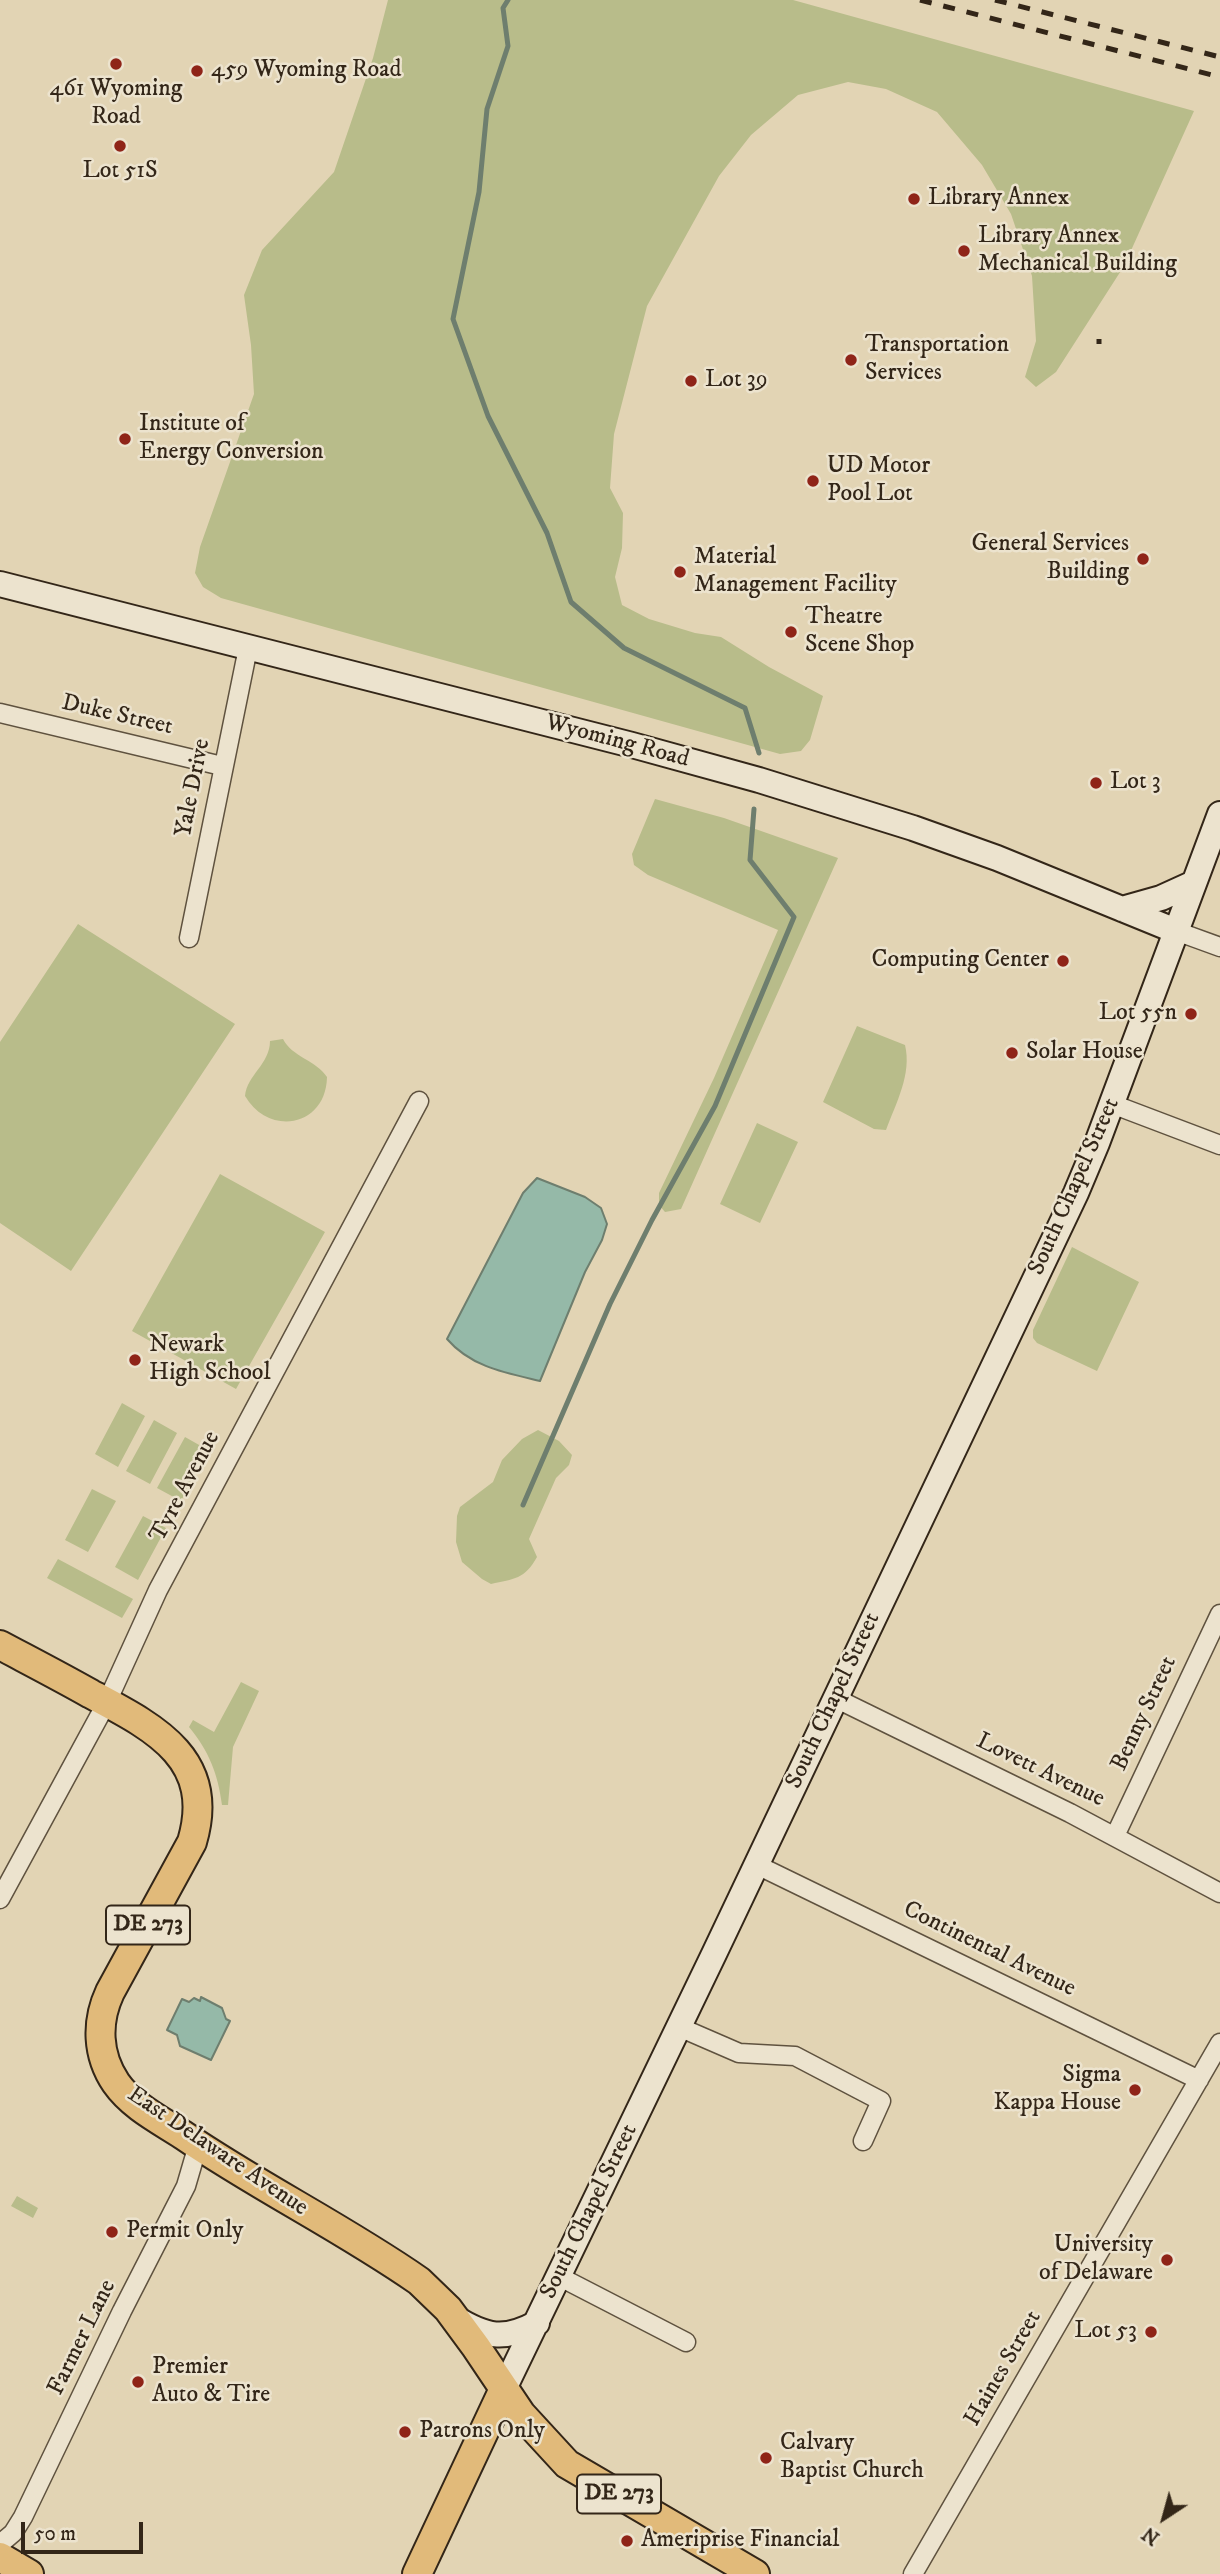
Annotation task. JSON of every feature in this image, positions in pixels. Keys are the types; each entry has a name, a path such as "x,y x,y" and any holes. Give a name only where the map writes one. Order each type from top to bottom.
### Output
{"main road":[{"name":"East Delaware Avenue","path":"0,1645 151,1727 176,1749 192,1778 198,1801 198,1817 192,1842 103,2006 100,2030 103,2056 111,2075 131,2099 198,2146 400,2268 438,2297 503,2391 566,2464 755,2574"},
{"name":"South Chapel Street","path":"417,2574 503,2391"},
{"path":"0,2557 29,2574"}],"street":[{"name":"Wyoming Road","path":"0,584 632,745 786,788 997,858 1220,947"},
{"name":"Yale Drive","path":"189,938 248,648"},
{"name":"Duke Street","path":"0,713 222,766"},
{"name":"South Chapel Street","path":"503,2391 757,1865 1076,1193 1220,814"},
{"path":"1122,909 1161,898 1194,883"},
{"name":"Tyre Avenue","path":"0,1899 107,1702 158,1590 419,1101"},
{"path":"1112,1104 1220,1145"},
{"name":"Benny Street","path":"1115,1836 1220,1614"},
{"name":"Lovett Avenue","path":"835,1698 1115,1836 1220,1893"},
{"name":"Continental Avenue","path":"757,1865 1199,2080"},
{"path":"679,2027 739,2053 795,2056 881,2101 863,2141"},
{"name":"Haines Street","path":"913,2574 1220,2043"},
{"name":"Farmer Lane","path":"0,2544 13,2533 23,2517 122,2311 186,2186 198,2146"},
{"path":"559,2277 686,2342"},
{"path":"455,2318 485,2334 500,2336 521,2332 537,2323"}],"shaded area":[{"path":"388,0 793,0 1194,111 1124,266 1056,372 1036,387 1025,377 1036,341 1032,276 1011,214 982,165 937,112 886,89 848,82 798,95 751,135 719,176 647,306 614,434 610,488 623,513 622,548 615,577 622,605 649,619 695,633 721,637 823,696 810,740 801,751 780,754 221,598 203,587 195,573 200,547 254,394 244,295 262,250 334,172 373,58"},
{"path":"655,799 724,818 838,858 681,1209 665,1212 659,1205 659,1193 714,1078 778,930 648,875 634,865 632,854"},
{"path":"78,924 235,1024 71,1271 0,1223 0,1042"},
{"path":"857,1026 905,1045 905,1078 886,1130 874,1129 823,1102"},
{"path":"283,1039 292,1050 317,1066 327,1077 324,1094 317,1107 307,1116 295,1121 268,1117 255,1109 245,1096 266,1056 270,1041"},
{"path":"757,1123 798,1142 760,1223 720,1204"},
{"path":"220,1174 325,1232 236,1389 132,1331"},
{"path":"537,1178 585,1197 601,1208 607,1224 540,1381 502,1372 478,1362 456,1349 447,1339 523,1193"},
{"path":"1072,1247 1139,1282 1097,1371 1037,1343 1033,1338 1033,1330"},
{"path":"122,1403 145,1416 118,1467 95,1454"},
{"path":"154,1420 177,1433 150,1484 126,1471"},
{"path":"538,1430 559,1441 572,1455 569,1465 556,1478 529,1539 537,1557 533,1564 518,1577 491,1584 462,1562 456,1542 457,1516 460,1507 493,1482 502,1460 522,1439"},
{"path":"185,1437 208,1450 181,1501 157,1488"},
{"path":"92,1489 116,1501 88,1552 65,1540"},
{"path":"143,1516 166,1528 138,1580 115,1567"},
{"path":"58,1559 133,1599 122,1618 47,1578"},
{"path":"241,1682 259,1691 233,1747 228,1805 222,1805 212,1763 189,1727 193,1720 214,1732"},
{"path":"201,1997 222,2008 226,2019 230,2021 211,2060 180,2046 177,2035 167,2030 182,1999 189,2002 194,1998 200,2001"},
{"path":"17,2196 38,2208 33,2218 11,2206"}],"waterway":[{"path":"508,0 503,8 508,46 487,109 479,192 453,319 488,416 547,533 571,602 624,648 745,708 759,753"},
{"path":"523,1505 610,1304 652,1220 715,1106 794,917 750,860 754,809"}],"railway":[{"path":"920,0 1220,77"},
{"path":"995,0 1220,57"},
{"path":"1099,339 1099,344"}],"place":[{"name":"461 Wyoming Road","path":"116,64"},
{"name":"459 Wyoming Road","path":"197,71"},
{"name":"Lot 51S","path":"120,146"},
{"name":"Library Annex","path":"914,199"},
{"name":"Library Annex Mechanical Building","path":"964,251"},
{"name":"Transportation Services","path":"851,360"},
{"name":"Lot 39","path":"691,381"},
{"name":"Institute of Energy Conversion","path":"125,439"},
{"name":"UD Motor Pool Lot","path":"813,481"},
{"name":"General Services Building","path":"1143,559"},
{"name":"Material Management Facility","path":"680,572"},
{"name":"Theatre Scene Shop","path":"791,632"},
{"name":"Lot 3","path":"1096,783"},
{"name":"Computing Center","path":"1063,961"},
{"name":"Lot 55n","path":"1191,1014"},
{"name":"Solar House","path":"1012,1053"},
{"name":"Newark High School","path":"135,1360"},
{"name":"Sigma Kappa House","path":"1135,2090"},
{"name":"Permit Only","path":"112,2232"},
{"name":"University of Delaware","path":"1167,2260"},
{"name":"Lot 53","path":"1151,2332"},
{"name":"Premier Auto & Tire","path":"138,2382"},
{"name":"Patrons Only","path":"405,2432"},
{"name":"Calvary Baptist Church","path":"766,2458"},
{"name":"Ameriprise Financial","path":"627,2541"}]}
